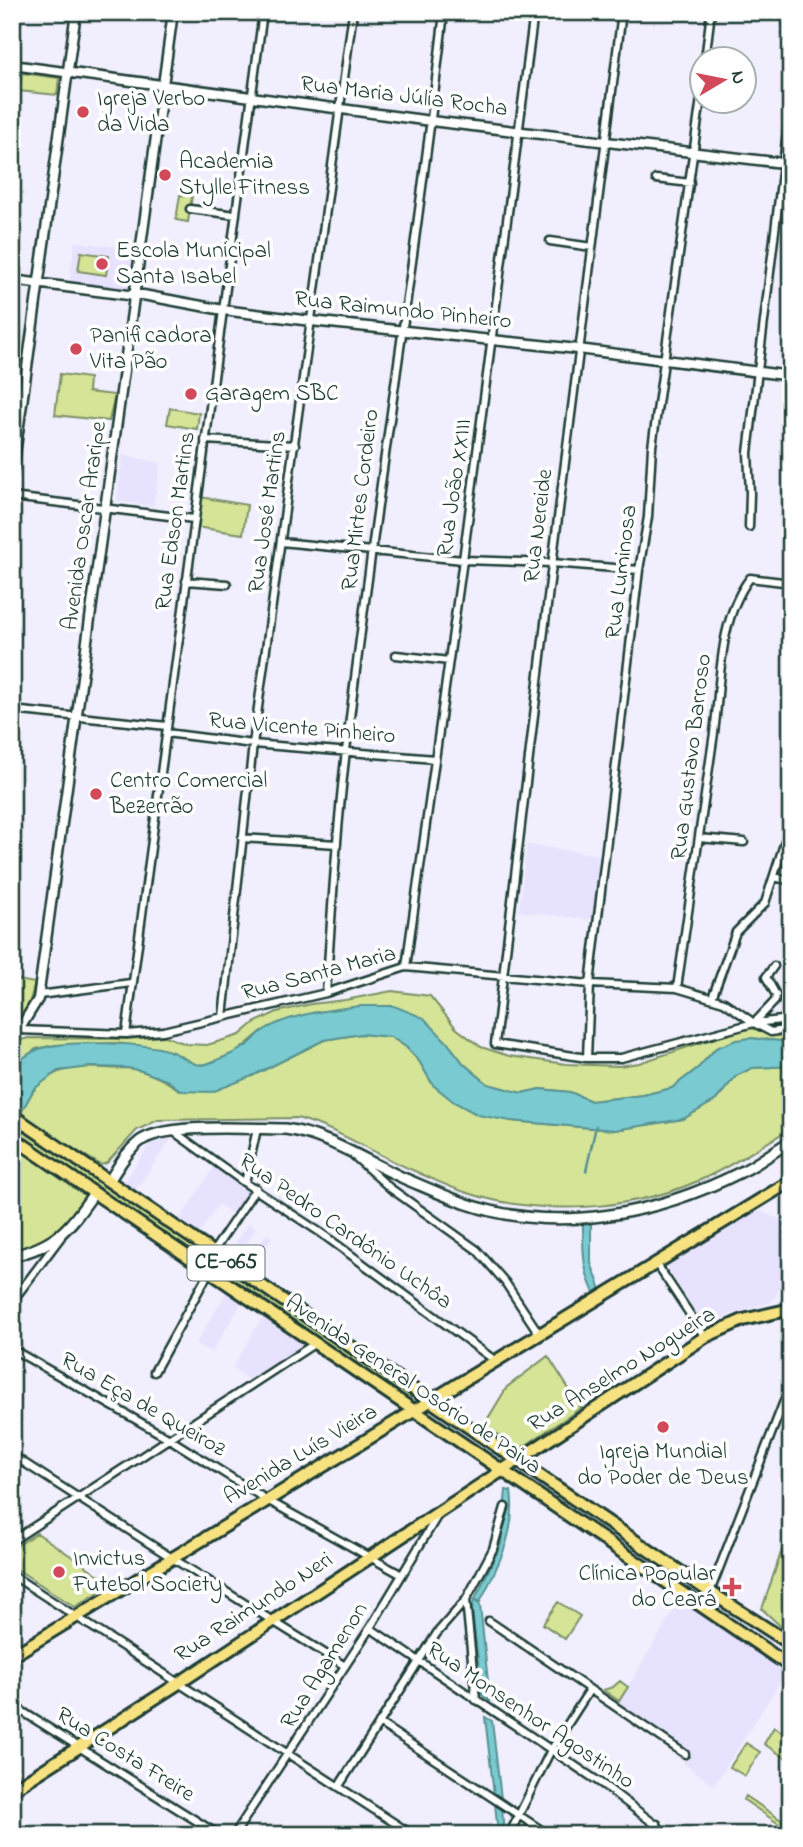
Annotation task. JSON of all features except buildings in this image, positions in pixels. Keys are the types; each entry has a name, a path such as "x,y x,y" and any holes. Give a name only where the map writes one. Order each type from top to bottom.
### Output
{"main road":[{"name":"Avenida General Osório de Paiva","path":"12,1115 710,1592 791,1644"},
{"path":"109,1181 124,1158 139,1142 159,1132 285,1129 305,1131 469,1205 514,1215 585,1218 634,1212 687,1197 744,1171 791,1141"},
{"name":"Avenida General Osório de Paiva","path":"12,1137 791,1667"},
{"name":"Avenida Luís Vieira","path":"12,1656 791,1181"},
{"path":"12,1256 43,1246 64,1233 94,1193"},
{"name":"Rua Anselmo Nogueira","path":"518,1460 705,1337 743,1321 791,1309"},
{"name":"Rua Raimundo Neri","path":"12,1790 518,1460"}],"street":[{"path":"12,476 76,12"},
{"name":"Avenida Oscar Araripe","path":"16,1033 34,1010 39,995 173,12"},
{"name":"Rua Edson Martins","path":"126,1034 263,12"},
{"name":"Rua José Martins","path":"223,1017 253,744 353,12"},
{"name":"Rua Mirtes Cordeiro","path":"326,993 346,752 444,12"},
{"name":"Rua João XXIII","path":"407,967 534,12"},
{"name":"Rua Nereide","path":"587,1058 495,1044 578,349 622,12"},
{"path":"707,46 711,12"},
{"name":"Rua Maria Júlia Rocha","path":"12,65 431,121 787,163"},
{"path":"749,527 748,453 787,163 791,99"},
{"name":"Rua Luminosa","path":"587,1058 590,984 639,570 648,517 652,447 699,116"},
{"path":"656,179 690,183"},
{"path":"190,209 236,215"},
{"path":"550,241 592,247"},
{"name":"Rua Raimundo Pinheiro","path":"12,280 311,321 578,349 791,376"},
{"path":"205,440 295,445"},
{"path":"12,497 194,519"},
{"path":"281,542 463,560 639,570"},
{"name":"Rua Gustavo Barroso","path":"677,988 725,633 730,616 750,578 791,583"},
{"path":"186,581 227,584"},
{"path":"396,655 449,661"},
{"name":"Rua Vicente Pinheiro","path":"12,710 167,729 253,744 435,759"},
{"path":"712,998 731,941 741,926 762,908 786,838 791,809"},
{"path":"242,838 337,844"},
{"path":"699,838 744,842"},
{"path":"774,877 791,881"},
{"path":"754,1023 775,1001 776,995 766,977 774,966"},
{"name":"Rua Santa Maria","path":"16,1033 126,1034 183,1028 326,993 407,967 590,984 677,988 724,1002 754,1023"},
{"path":"39,995 131,983"},
{"path":"587,1058 634,1056 754,1023 791,1018"},
{"path":"754,1023 771,1032 791,1029"},
{"path":"245,1183 257,1129"},
{"name":"Rua Pedro Cardônio Uchôa","path":"173,1131 497,1362"},
{"path":"351,1154 390,1188 477,1251 505,1282 541,1335"},
{"path":"154,1372 212,1253 256,1188"},
{"path":"12,1302 64,1233"},
{"path":"656,1263 705,1337"},
{"path":"12,1541 314,1344"},
{"name":"Rua Eça de Queiroz","path":"12,1349 169,1438 267,1500 402,1575"},
{"path":"710,1592 791,1383"},
{"path":"12,1455 345,1666"},
{"path":"339,1786 437,1633 468,1598 493,1549 505,1507"},
{"name":"Rua Agamenon","path":"234,1835 370,1628 440,1512"},
{"path":"12,1574 414,1835"},
{"path":"468,1598 479,1702"},
{"path":"489,1621 685,1754"},
{"name":"Rua Monsenhor Agostinho","path":"370,1628 551,1750 669,1835"},
{"path":"509,1835 551,1750 589,1691"},
{"name":"Rua Costa Freire","path":"12,1706 219,1835"},
{"path":"379,1723 549,1835"},
{"path":"650,1835 657,1824"}],"shaded area":[{"name":"Escola Municipal Santa Isabel","path":"75,242 134,249 128,291 69,284"},
{"path":"123,455 161,463 153,506 117,501"},
{"path":"527,845 601,855 594,920 519,911"},
{"path":"172,1138 133,1193 122,1185 151,1143"},
{"path":"215,1166 249,1190 233,1214 218,1204 197,1237 177,1224"},
{"path":"757,1210 791,1224 791,1261 776,1296 771,1302 735,1313 705,1327 668,1265"},
{"path":"248,1223 256,1228 235,1262 227,1257"},
{"path":"266,1234 272,1237 250,1272 244,1268"},
{"path":"227,1292 242,1302 211,1353 196,1343"},
{"path":"263,1316 307,1346 249,1381 233,1367"},
{"path":"680,1600 787,1671 714,1785 683,1763 689,1752 617,1705"}],"green space":[{"path":"22,73 59,78 57,95 19,91"},
{"path":"180,195 192,196 188,222 176,220"},
{"path":"81,252 109,256 106,275 78,271"},
{"path":"60,374 89,378 88,392 115,395 109,421 55,415"},
{"path":"170,408 199,413 197,429 167,424"},
{"path":"200,497 247,505 243,534 195,527"},
{"path":"12,979 35,983 26,1014 18,1027 12,1021"},
{"path":"392,991 430,996 456,1028 481,1047 509,1056 566,1064 619,1066 639,1063 751,1028 771,1033 791,1032 791,1042 750,1038 716,1048 699,1067 672,1088 643,1095 591,1101 570,1092 540,1089 522,1093 488,1084 464,1064 446,1041 360,1006 312,1013 282,1023 262,1031 237,1052 207,1064 197,1065 159,1048 115,1043 55,1045 36,1049 12,1067 12,1048 18,1041 28,1038 127,1039 165,1036 186,1044 207,1045 240,1035 254,1023 277,1012"},
{"path":"361,1034 391,1037 406,1047 419,1061 433,1085 511,1121 615,1130 683,1119 716,1100 736,1076 752,1068 791,1066 791,1128 723,1169 685,1186 624,1202 560,1207 497,1201 462,1191 329,1129 297,1118 158,1120 137,1130 107,1163 101,1165 20,1117 26,1102 42,1081 76,1068 134,1069 156,1076 181,1091 252,1076 324,1040"},
{"path":"18,1128 207,1255 202,1262 16,1131"},
{"path":"12,1144 89,1196 57,1233 39,1244 12,1254"},
{"path":"212,1259 413,1396 409,1399 207,1266"},
{"path":"548,1356 581,1408 520,1449 484,1425 507,1387"},
{"path":"791,1523 791,1636 762,1609"},
{"name":"Invictus Futebol Society","path":"37,1533 112,1584 75,1607 12,1566 12,1549"},
{"path":"558,1602 580,1616 565,1639 543,1624"},
{"path":"620,1681 628,1687 619,1701 603,1690"},
{"path":"774,1727 791,1738 789,1760 764,1744"},
{"path":"746,1743 760,1752 745,1776 730,1767"},
{"path":"746,1796 784,1824 782,1826 744,1800"}],"water":[{"path":"360,1006 394,1006 424,1018 464,1064 488,1084 522,1093 540,1089 570,1092 591,1101 643,1095 672,1088 699,1067 716,1048 750,1038 791,1042 791,1066 752,1068 736,1076 716,1100 683,1119 615,1130 511,1121 478,1115 454,1102 433,1085 419,1061 406,1047 391,1037 361,1034 324,1040 252,1076 212,1092 181,1091 168,1081 128,1068 90,1067 58,1071 34,1089 22,1111 12,1141 12,1067 35,1050 67,1044 126,1044 160,1049 202,1065 241,1049 261,1032 283,1021"},
{"path":"591,1221 591,1263 602,1292 596,1296 588,1278 583,1251 583,1222"},
{"path":"506,1490 511,1491 512,1506 509,1535 480,1602 475,1599 501,1544"},
{"path":"474,1600 480,1605 490,1701 482,1695 472,1609"},
{"path":"485,1717 492,1721 501,1799 494,1795"},
{"path":"495,1803 502,1807 504,1835 498,1835"}],"waterway":[{"path":"586,1171 596,1126"}],"place":[{"name":"Igreja Verbo da Vida","path":"83,112"},
{"name":"Academia Stylle Fitness","path":"165,175"},
{"name":"Escola Municipal Santa Isabel","path":"102,264"},
{"name":"Panificadora Vita Pão","path":"76,349"},
{"name":"Garagem SBC","path":"191,394"},
{"name":"Centro Comercial Bezerrão","path":"96,794"},
{"name":"Igreja Mundial do Poder de Deus","path":"663,1427"},
{"name":"Invictus Futebol Society","path":"59,1572"},
{"name":"Clínica Popular do Ceará","path":"732,1587"}]}
